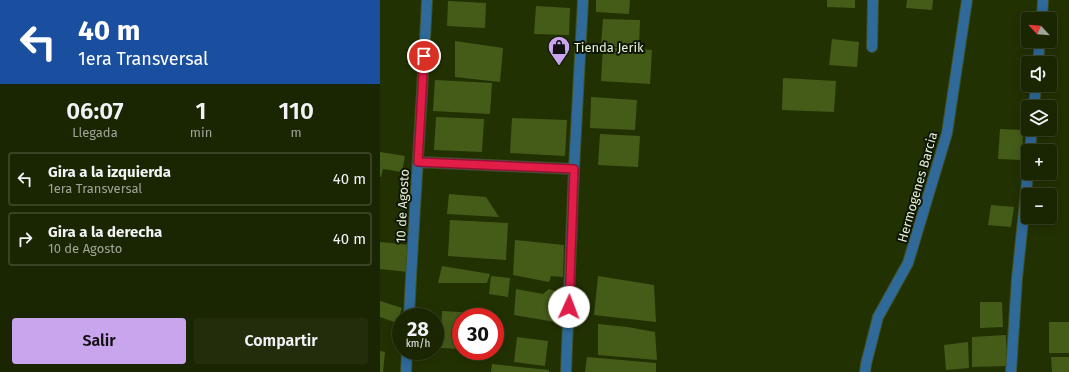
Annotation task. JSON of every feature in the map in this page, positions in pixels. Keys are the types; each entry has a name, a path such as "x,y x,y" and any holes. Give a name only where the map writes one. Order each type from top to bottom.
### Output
{"street":[{"name":"10 de Agosto","path":"410,308 427,0"},
{"path":"566,372 574,169 583,0"},
{"path":"872,47 873,0"},
{"name":"Hermogenes Barcia","path":"865,372 878,317 908,263 947,133 967,0"},
{"path":"1042,12 1043,0"},
{"path":"418,162 574,169"},
{"path":"1011,372 1017,278 1027,180"},
{"path":"406,372 407,360"}],"building":[{"path":"596,0 630,0 629,14 596,12"},
{"path":"827,0 855,0 855,8 827,7"},
{"path":"907,0 933,0 932,10 906,8"},
{"path":"448,1 486,3 485,28 447,26"},
{"path":"536,6 570,8 569,35 534,34"},
{"path":"603,19 640,20 639,48 601,46"},
{"path":"832,39 859,42 857,67 829,65"},
{"path":"455,41 503,48 500,82 455,77"},
{"path":"603,47 652,50 650,84 601,81"},
{"path":"783,78 836,81 834,112 782,110"},
{"path":"435,80 492,83 490,114 433,111"},
{"path":"591,97 637,100 635,130 590,128"},
{"path":"436,117 484,119 482,152 434,150"},
{"path":"512,118 567,120 565,156 510,153"},
{"path":"1000,129 1021,130 1021,136 1023,136 1021,160 998,159"},
{"path":"600,134 640,136 638,167 598,165"},
{"path":"380,152 405,156 402,172 383,169 380,177"},
{"path":"449,194 486,197 499,217 447,214"},
{"path":"991,205 1014,207 1011,227 988,225"},
{"path":"450,220 508,223 506,260 448,256"},
{"path":"515,240 564,245 563,277 551,276 549,282 513,275"},
{"path":"380,242 410,245 408,272 380,269"},
{"path":"442,266 490,274 487,283 438,283"},
{"path":"491,276 510,278 508,297 489,294"},
{"path":"598,276 654,285 656,322 594,315"},
{"path":"516,289 543,294 549,289 563,294 561,323 514,315"},
{"path":"380,301 402,308 392,308 392,321 380,317"},
{"path":"980,302 1002,302 1003,327 980,328"},
{"path":"444,311 452,312 452,349 444,348"},
{"path":"1049,322 1069,322 1069,353 1049,353"},
{"path":"598,324 655,332 657,360 598,355"},
{"path":"1006,335 1007,366 972,367 972,337"},
{"path":"517,337 548,341 545,366 514,362"},
{"path":"968,342 969,368 946,370 944,345"},
{"path":"380,351 385,352 383,372 380,372"},
{"path":"587,357 656,363 656,372 585,372"},
{"path":"1051,357 1069,357 1069,372 1052,372"},
{"path":"492,364 549,370 549,372 491,372"}],"place":[{"name":"Tienda Jerik","path":"559,66"}],"route":[{"path":"424,56 418,162 574,169 569,307"}]}
